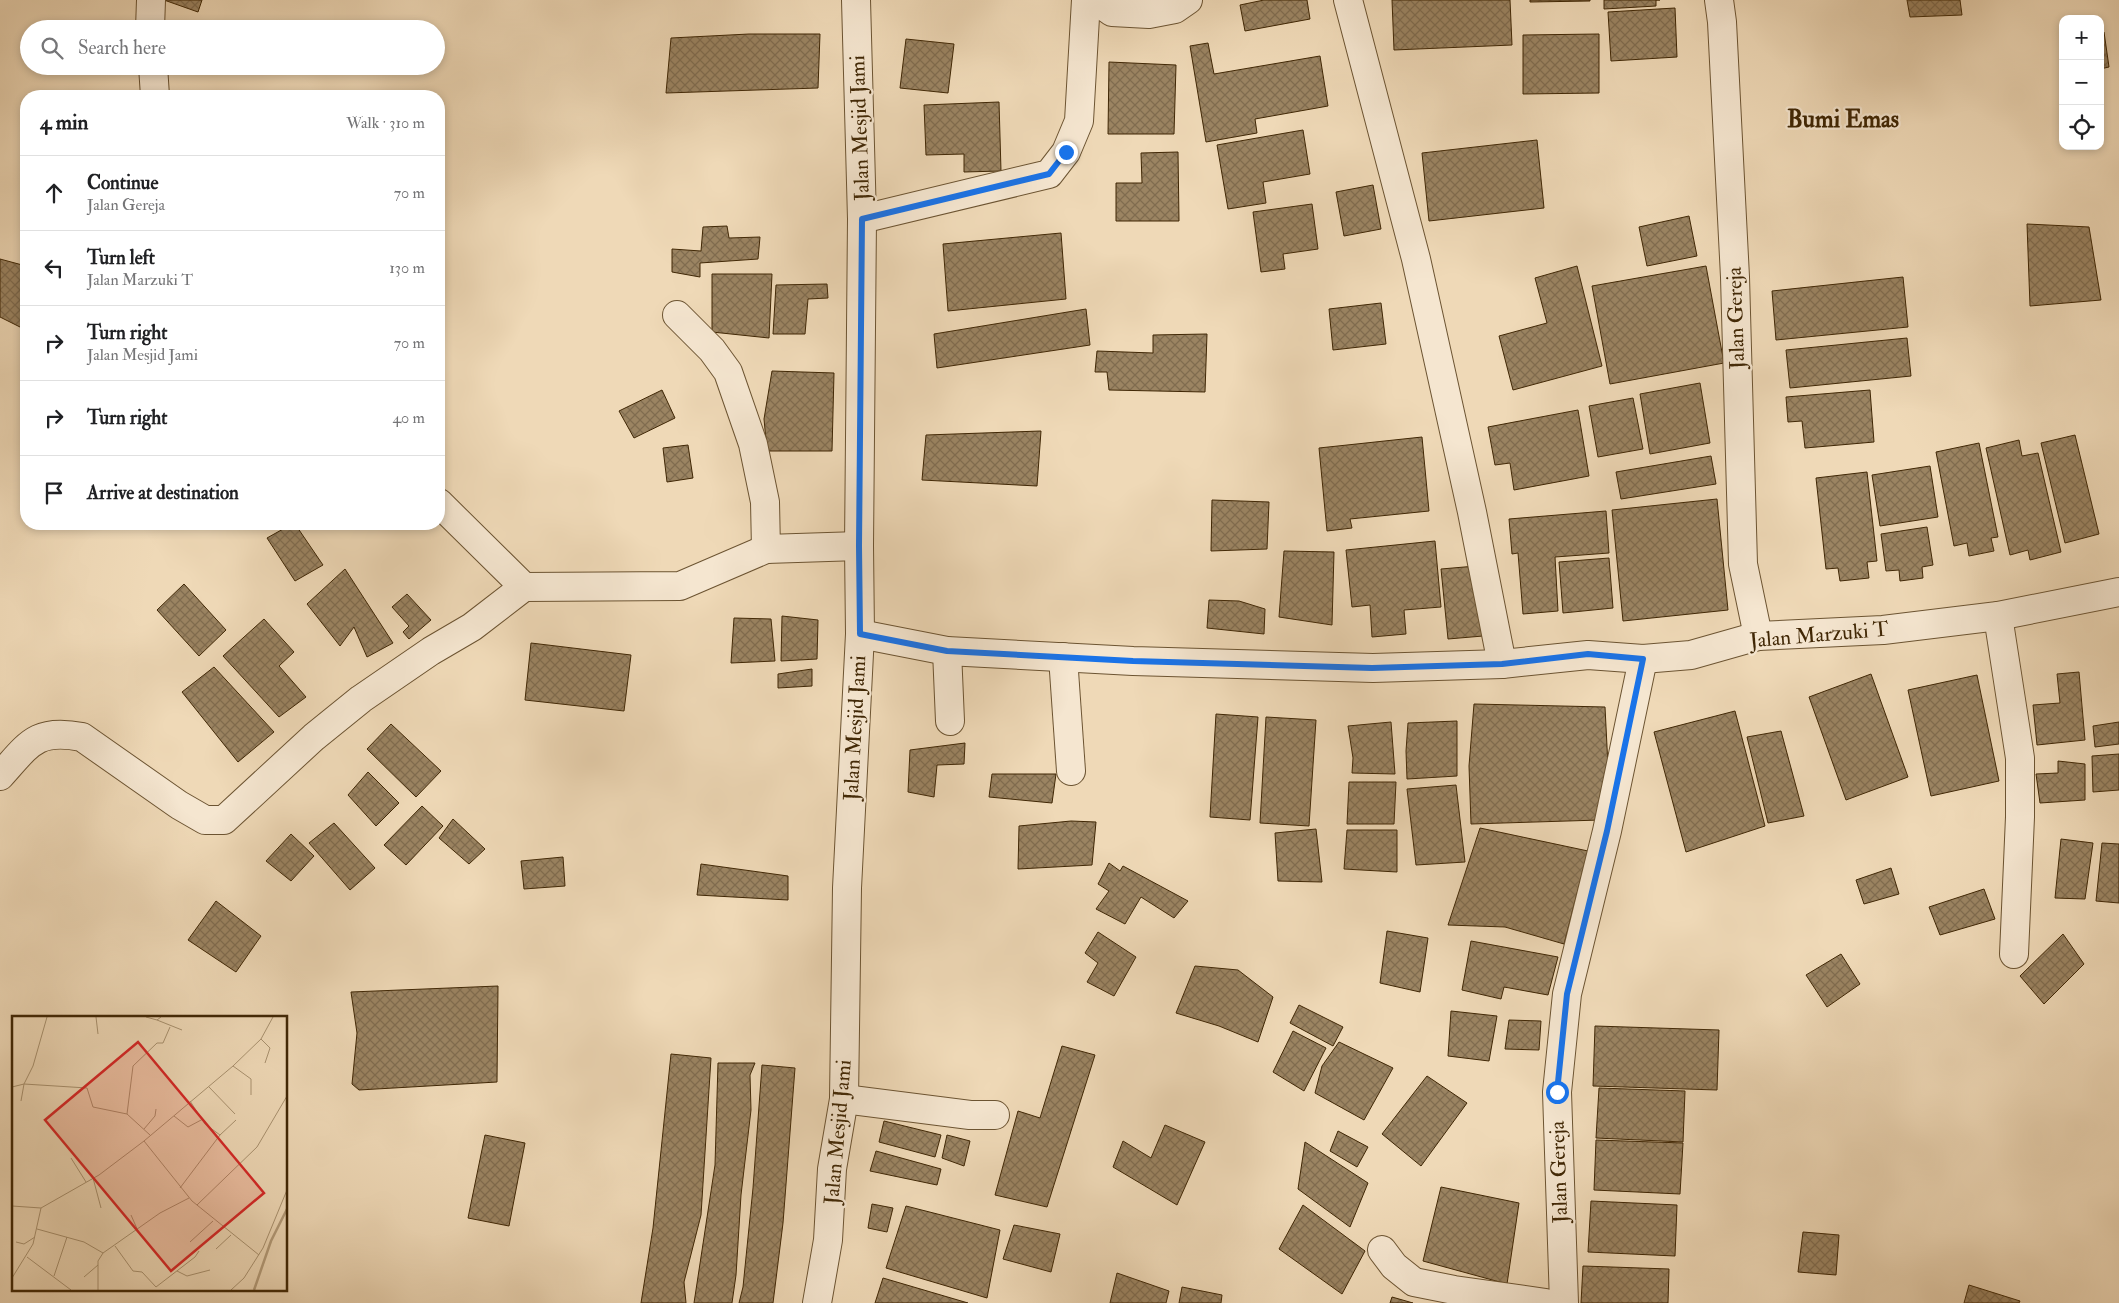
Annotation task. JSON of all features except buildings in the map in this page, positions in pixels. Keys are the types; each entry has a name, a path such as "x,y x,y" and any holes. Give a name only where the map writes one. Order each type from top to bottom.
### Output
{"street":[{"path":"150,20 151,0"},
{"name":"Jalan Mesjid Jami","path":"818,1303 828,1240 832,1169 844,1099 847,888 860,634 862,219 856,0"},
{"path":"862,219 1049,174 1066,152 1079,121 1086,0"},
{"path":"1095,0 1112,12 1149,14 1175,9 1188,0"},
{"path":"1348,0 1416,259 1472,512 1502,664"},
{"name":"Jalan Gereja","path":"1719,0 1722,22 1735,277 1743,564 1758,636"},
{"path":"154,75 155,90"},
{"path":"677,315 712,350 728,372 753,444 765,502 766,549"},
{"path":"445,509 524,587"},
{"path":"0,776 29,744 38,738 52,735 82,737 179,805 205,820 224,820 314,737 360,700 431,651 472,626 524,587 680,586 766,549 859,546"},
{"name":"Jalan Marzuki T","path":"860,634 947,651 1063,657 1372,668 1502,664 1588,654 1643,659 1691,655 1758,636 1883,630 1998,616 2119,592"},
{"path":"1998,616 2020,758 2020,817 2014,954"},
{"path":"947,651 950,721"},
{"path":"1063,657 1072,771"},
{"name":"Jalan Gereja","path":"1564,1303 1557,1092 1567,994 1607,831 1643,659"},
{"path":"844,1099 970,1116 995,1116"},
{"path":"1382,1250 1394,1266 1414,1282 1454,1290 1546,1303"}],"district":[{"name":"Bumi Emas","path":"1843,119"}],"route":[{"path":"1066,152 1049,174 862,219 860,634 947,651 1133,661 1372,668 1502,664 1588,654 1643,659 1607,831 1567,994 1557,1092"}]}
